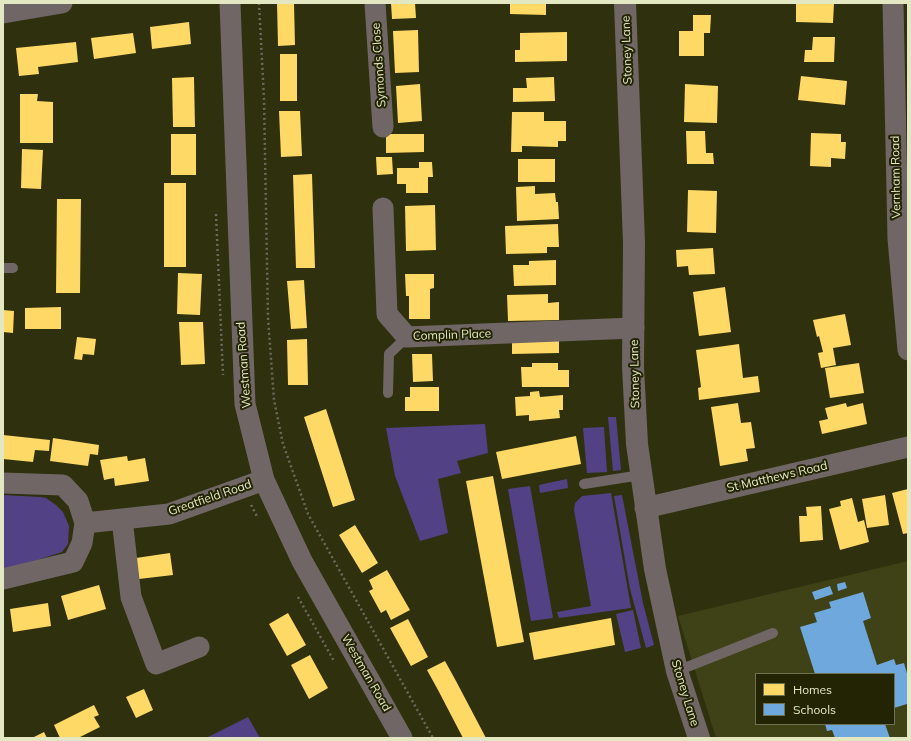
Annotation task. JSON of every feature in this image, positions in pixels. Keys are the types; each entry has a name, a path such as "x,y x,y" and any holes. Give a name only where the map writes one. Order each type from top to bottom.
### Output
{"street":[{"path":"3,13 62,3"},
{"name":"Westman Road","path":"230,3 245,404 264,480 302,561 402,738"},
{"name":"Symonds Close","path":"375,3 383,127"},
{"name":"Stoney Lane","path":"625,3 634,243 634,328 637,436 645,508 655,569 677,671 699,738"},
{"name":"Vernham Road","path":"893,3 898,239 908,350"},
{"name":"Complin Place","path":"383,208 387,314 407,337 634,328"},
{"name":"St Matthews Road","path":"645,508 908,446"},
{"name":"Greatfield Road","path":"84,523 169,514 264,480"},
{"path":"3,483 63,485 78,501 84,523 82,542 73,562 3,579"},
{"path":"122,520 131,597 156,664 199,647"}],"lane":[{"path":"388,393 389,354 407,337"},
{"path":"584,484 641,475"},
{"path":"677,671 773,633"}],"path":[{"path":"259,3 264,98 268,318 274,400 283,444 308,514 433,738"}],"shaded area":[{"path":"608,417 616,417 621,470 613,471"},
{"path":"485,424 488,453 457,461 461,473 438,479 448,533 420,541 395,476 386,428"},
{"path":"604,427 607,472 587,473 583,428"},
{"path":"567,479 568,488 540,493 539,485"},
{"path":"530,486 553,618 531,621 508,489"},
{"path":"611,493 631,608 559,618 557,612 591,606 574,510 575,503 582,496"},
{"path":"3,495 46,498 56,505 63,512 69,526 68,544 62,552 3,571"},
{"path":"622,495 643,603 654,645 646,648 630,589 614,496"},
{"path":"908,561 908,738 716,738 678,616"},
{"path":"633,610 641,648 625,652 616,614"},
{"path":"248,717 260,738 206,738"}],"building: Homes":[{"path":"277,3 294,3 295,45 278,46"},
{"path":"391,3 415,3 416,18 392,19"},
{"path":"510,3 546,3 546,15 510,14"},
{"path":"796,3 834,3 833,23 796,22"},
{"path":"693,15 711,15 710,33 704,33 704,56 679,56 679,31 693,31"},
{"path":"189,22 191,44 152,49 150,27"},
{"path":"418,30 419,72 395,73 393,31"},
{"path":"567,32 567,61 515,62 515,50 520,50 520,33"},
{"path":"133,33 136,53 94,59 91,38"},
{"path":"813,37 835,37 834,62 804,62 805,50 812,50"},
{"path":"76,42 78,62 38,67 39,74 19,76 16,48"},
{"path":"280,54 297,54 297,101 280,101"},
{"path":"801,76 847,81 845,105 798,100"},
{"path":"194,77 195,127 173,127 172,78"},
{"path":"554,77 555,101 513,102 513,88 527,88 526,78"},
{"path":"420,84 422,121 398,123 396,86"},
{"path":"685,84 718,86 717,123 684,122"},
{"path":"20,94 38,94 37,101 53,102 53,143 20,143"},
{"path":"279,111 300,111 302,156 281,157"},
{"path":"512,112 544,112 544,121 566,121 566,141 558,141 558,147 522,146 522,152 511,152"},
{"path":"686,131 705,131 706,153 713,153 714,164 687,164"},
{"path":"811,133 841,134 841,142 846,142 845,159 831,158 831,167 810,166"},
{"path":"171,134 196,134 196,175 171,175"},
{"path":"386,134 424,134 424,152 386,153"},
{"path":"22,149 43,150 41,189 21,188"},
{"path":"376,157 392,157 393,174 377,175"},
{"path":"518,159 555,159 555,182 518,182"},
{"path":"419,162 432,162 433,177 428,177 428,193 406,193 406,184 397,184 397,168 419,168"},
{"path":"312,174 315,268 296,268 293,175"},
{"path":"164,183 186,183 186,267 164,267"},
{"path":"535,186 535,194 555,193 556,202 558,202 559,219 517,221 516,187"},
{"path":"688,190 717,191 716,233 687,232"},
{"path":"57,199 81,199 80,293 56,293"},
{"path":"435,205 436,250 406,251 405,206"},
{"path":"558,224 559,247 547,247 547,253 506,254 505,226"},
{"path":"713,248 715,274 689,275 688,266 677,267 676,250"},
{"path":"556,260 556,285 514,286 513,265 529,265 529,261"},
{"path":"178,273 202,274 200,315 177,314"},
{"path":"405,274 434,274 434,288 430,289 430,319 409,319 409,296 406,296"},
{"path":"304,280 307,328 291,329 287,281"},
{"path":"725,287 731,332 699,336 693,292"},
{"path":"548,294 548,303 559,302 559,320 508,321 507,295"},
{"path":"61,307 61,329 25,329 25,308"},
{"path":"3,310 14,311 13,333 3,332"},
{"path":"845,314 851,345 833,348 836,365 821,368 818,353 823,352 819,336 817,337 813,320"},
{"path":"179,322 203,322 205,364 181,365"},
{"path":"77,337 96,339 94,355 83,354 82,360 74,359"},
{"path":"559,337 559,353 512,354 512,338"},
{"path":"307,339 308,385 288,385 287,340"},
{"path":"739,344 743,378 758,376 760,392 699,400 698,388 701,387 696,350"},
{"path":"412,354 432,354 433,381 413,382"},
{"path":"532,363 558,363 558,370 569,370 569,387 522,387 521,367 532,367"},
{"path":"859,363 864,393 830,398 825,368"},
{"path":"410,387 439,387 439,411 405,411 405,397 410,397"},
{"path":"539,391 540,397 563,395 563,410 559,410 560,418 529,421 529,415 516,416 515,397 530,396 530,392"},
{"path":"738,403 741,423 751,422 755,448 746,449 748,461 720,466 711,407"},
{"path":"846,403 847,407 863,403 867,424 822,434 819,421 828,419 825,408"},
{"path":"326,409 355,500 333,507 304,417"},
{"path":"3,435 50,440 49,451 35,450 33,462 3,459"},
{"path":"576,436 581,464 502,479 496,452"},
{"path":"53,438 99,445 98,455 90,454 88,466 50,461"},
{"path":"127,456 128,461 145,458 149,481 115,486 114,478 104,480 100,460"},
{"path":"493,476 524,642 497,647 466,481"},
{"path":"908,489 908,533 903,534 892,493"},
{"path":"885,495 889,525 867,528 862,499"},
{"path":"852,498 858,522 864,520 869,542 840,550 829,509 841,506 840,501"},
{"path":"821,506 823,540 800,542 799,516 807,516 806,507"},
{"path":"355,525 378,563 362,573 339,535"},
{"path":"170,553 173,575 139,579 136,558"},
{"path":"387,570 410,610 391,620 386,610 381,613 369,591 373,589 369,580"},
{"path":"99,585 106,609 68,620 61,596"},
{"path":"48,603 51,626 13,632 10,609"},
{"path":"288,613 306,645 287,656 269,624"},
{"path":"611,618 615,645 534,660 529,633"},
{"path":"408,619 428,657 411,666 390,628"},
{"path":"310,655 328,688 309,699 291,665"},
{"path":"445,661 486,738 463,738 427,670"},
{"path":"144,689 153,710 136,718 126,697"},
{"path":"94,705 99,715 94,717 100,727 78,738 60,738 54,725"},
{"path":"44,732 47,738 32,738"}],"building: Schools":[{"path":"845,582 847,588 838,591 837,584"},
{"path":"830,586 833,594 815,600 812,592"},
{"path":"863,592 871,618 863,621 877,665 894,659 896,665 904,663 908,677 907,704 895,708 895,673 815,673 800,627 817,622 814,613 831,608 829,602"},
{"path":"825,725 885,725 890,738 835,738 832,730 827,731"}]}
